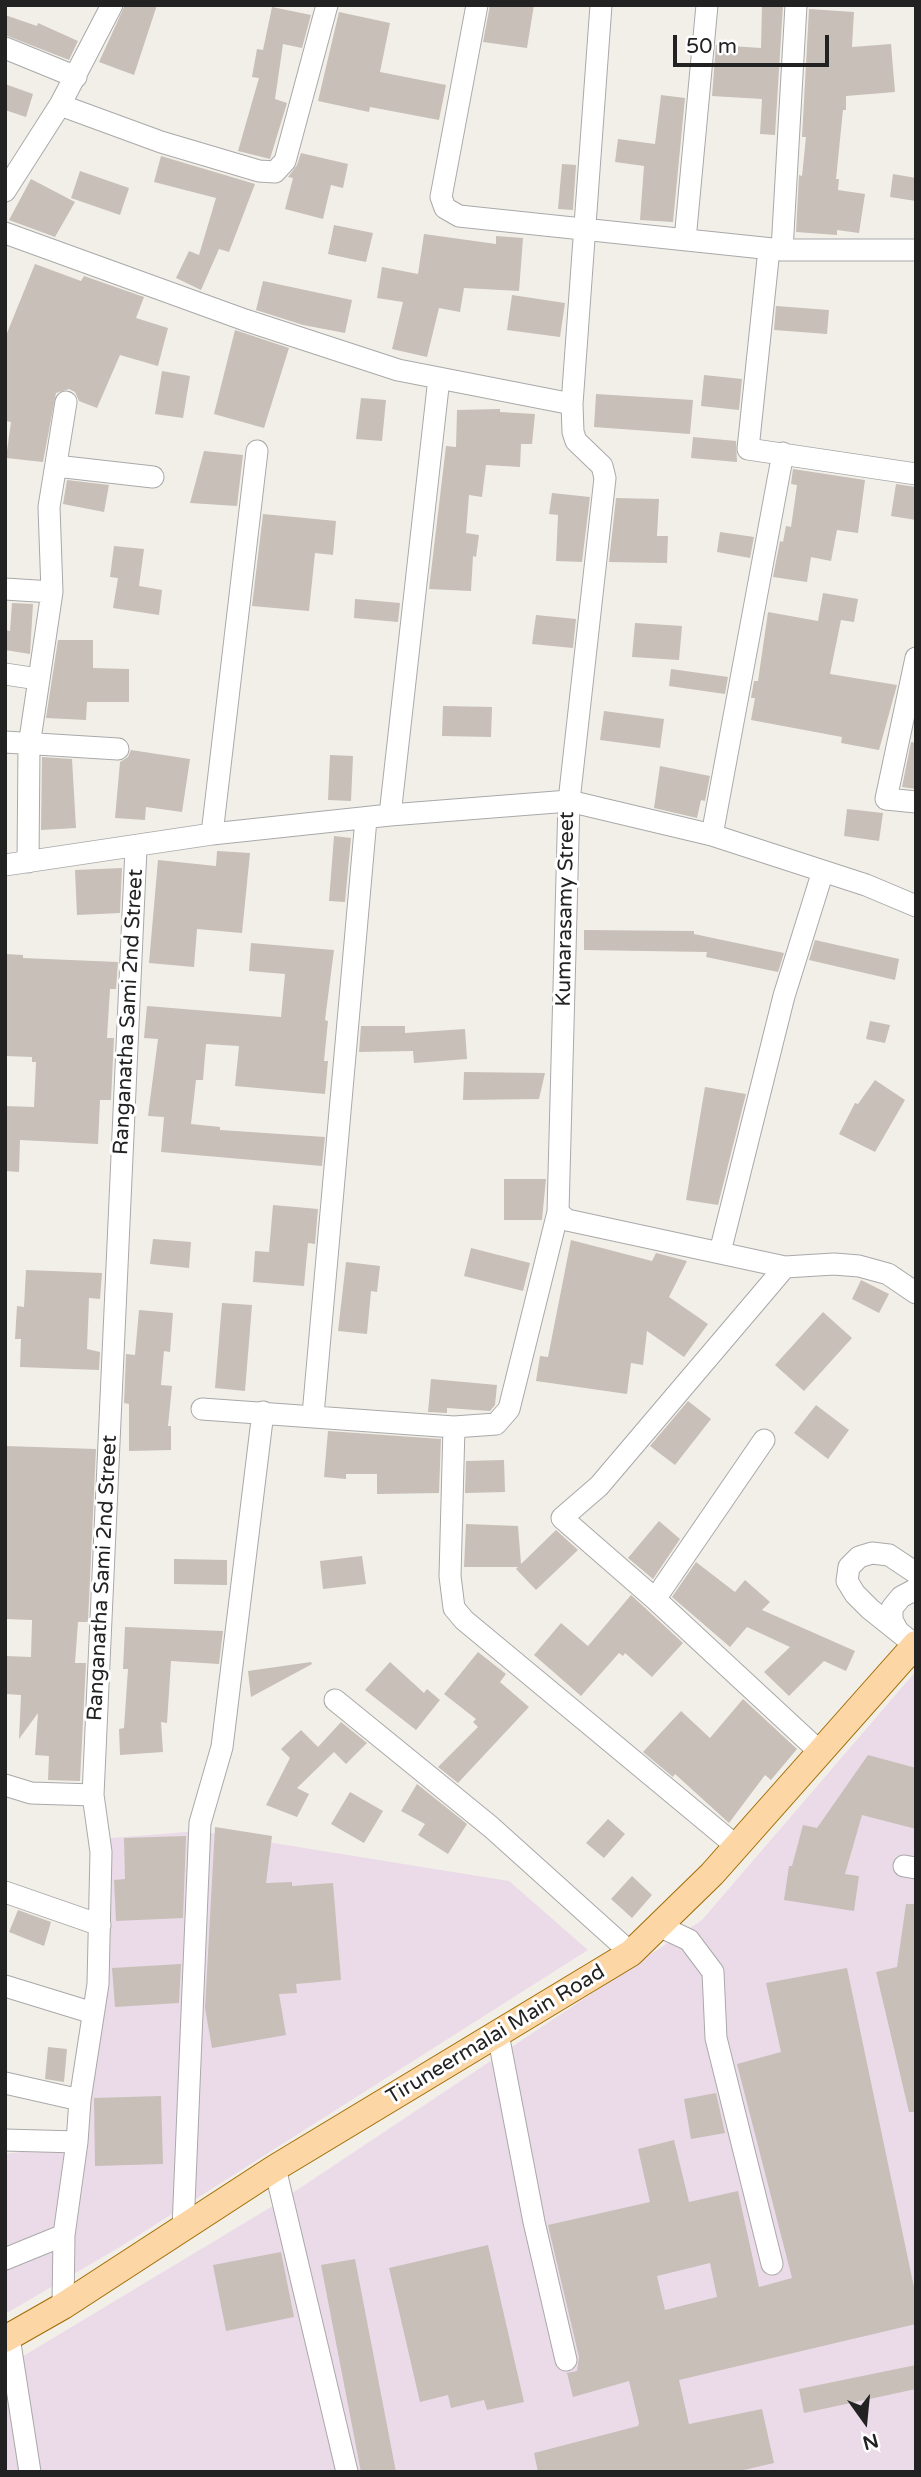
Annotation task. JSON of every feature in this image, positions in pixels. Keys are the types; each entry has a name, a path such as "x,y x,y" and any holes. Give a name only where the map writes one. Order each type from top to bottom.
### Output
{"main road":[{"name":"Tiruneermalai Main Road","path":"7,2338 63,2306 275,2168 631,1953 712,1874 819,1751 909,1640"}],"street":[{"path":"5,191 60,105 112,5"},
{"path":"60,105 161,142 259,171 275,172 285,161 327,5"},
{"path":"477,5 441,197 445,208 459,216 776,250 916,250"},
{"path":"601,5 572,404 576,441 601,466 605,478 569,801 712,835 866,885 916,906"},
{"path":"685,240 707,5"},
{"path":"796,5 776,250 748,449 916,474"},
{"path":"5,48 76,76"},
{"path":"5,233 245,320 398,370 572,404"},
{"path":"390,815 439,378"},
{"path":"28,862 29,746 52,592 49,507 66,402"},
{"path":"212,834 257,451"},
{"path":"712,835 783,453"},
{"path":"56,466 153,477"},
{"path":"5,589 52,592"},
{"path":"916,658 886,799 916,802"},
{"path":"5,674 38,679"},
{"path":"5,742 29,746 118,748"},
{"name":"Kumarasamy Street","path":"5,865 136,848 212,834 390,815 569,801 558,1212 509,1409 496,1424 454,1427 202,1409"},
{"path":"313,1415 366,819"},
{"name":"Ranganatha Sami 2nd Street","path":"63,2306 64,2235 78,2142 80,2100 99,1984 101,1853 93,1795 136,848"},
{"path":"720,1252 784,996 823,871"},
{"path":"558,1212 567,1220 785,1268 834,1264 859,1266 888,1275 916,1293"},
{"path":"785,1268 599,1486 562,1518 655,1598 819,1751"},
{"path":"183,2228 200,1823 222,1747 263,1412"},
{"path":"454,1427 450,1576 454,1608 474,1629 735,1845"},
{"path":"655,1598 764,1440"},
{"path":"909,1640 855,1594 847,1581 849,1567 859,1557 872,1553 889,1555 916,1573"},
{"path":"909,1640 892,1620 892,1608 901,1597 916,1589"},
{"path":"335,1700 491,1828 631,1953"},
{"path":"5,1785 32,1793 93,1795"},
{"path":"5,1892 100,1925"},
{"path":"659,1926 689,1940 713,1972 716,2038 772,2264"},
{"path":"5,1986 93,2013"},
{"path":"498,2034 534,2222 566,2360"},
{"path":"5,2082 80,2100"},
{"path":"5,2140 78,2142"},
{"path":"275,2168 346,2472"},
{"path":"5,2259 64,2235"},
{"path":"7,2338 30,2472"}],"shaded area":[{"path":"916,1671 916,2472 5,2472 5,2367 276,2204 702,1920"},
{"path":"199,1831 509,1881 588,1950 120,2247 5,2314 5,2154 81,2144 111,1838"}],"building":[{"path":"125,5 157,5 134,75 99,62"},
{"path":"490,5 534,5 527,48 483,42"},
{"path":"762,5 783,5 775,135 760,134 762,99 712,96 716,45 761,48"},
{"path":"272,7 311,15 302,48 283,44 275,99 287,103 270,159 238,151 259,78 252,77 257,49 263,50"},
{"path":"809,9 854,12 852,47 891,44 895,92 846,96 846,110 843,110 836,179 839,179 838,190 865,194 859,233 837,230 837,235 796,232 799,175 802,176 806,137 802,137"},
{"path":"339,12 390,23 380,72 446,85 439,120 370,107 369,112 318,101"},
{"path":"5,15 37,26 38,23 78,41 69,60 5,35"},
{"path":"5,84 33,94 26,117 5,110"},
{"path":"661,95 685,98 673,222 640,220 644,166 615,162 618,139 655,144"},
{"path":"301,153 348,164 343,188 331,185 323,219 285,209 293,178 288,177 297,165"},
{"path":"161,156 255,184 229,252 219,249 201,290 176,278 189,251 199,255 216,198 154,182"},
{"path":"562,164 576,165 573,210 558,209"},
{"path":"80,171 129,188 120,215 71,198"},
{"path":"893,174 916,178 916,201 890,197"},
{"path":"31,179 75,202 55,237 9,220"},
{"path":"334,225 373,233 366,262 328,254"},
{"path":"424,234 496,244 496,236 523,238 519,291 464,288 460,312 439,308 427,357 392,349 403,302 377,298 382,267 418,274"},
{"path":"35,264 81,281 84,276 144,297 136,318 168,328 158,366 120,355 97,408 79,401 75,392 69,389 56,393 43,462 6,458 11,422 5,421 5,338"},
{"path":"263,281 352,300 345,333 303,325 256,310"},
{"path":"512,295 565,303 560,337 507,330"},
{"path":"776,306 829,310 827,334 774,330"},
{"path":"235,330 289,348 264,428 214,414"},
{"path":"162,371 190,376 183,418 155,414"},
{"path":"704,375 742,379 739,410 701,406"},
{"path":"596,394 693,400 690,434 594,427"},
{"path":"361,398 386,400 382,441 356,439"},
{"path":"500,409 500,412 535,414 532,444 521,444 520,467 486,465 482,497 469,495 466,533 479,535 476,557 473,556 471,591 429,589 446,446 456,447 457,410"},
{"path":"693,437 736,441 737,462 691,458"},
{"path":"204,451 243,455 237,506 190,503"},
{"path":"793,469 865,480 858,533 837,530 831,561 811,557 807,582 773,577 780,541 783,542 786,526 791,527 797,485 791,484"},
{"path":"67,480 109,485 104,512 63,504"},
{"path":"896,484 916,487 916,520 891,516"},
{"path":"552,493 590,497 582,562 556,561 558,515 549,514"},
{"path":"616,498 659,499 657,536 668,536 667,563 609,562"},
{"path":"263,514 336,521 333,555 315,553 309,611 252,606"},
{"path":"720,532 754,537 750,558 717,552"},
{"path":"114,546 144,549 139,586 162,590 159,615 113,608 118,578 110,577"},
{"path":"823,593 858,599 854,622 841,620 830,674 897,685 879,750 841,743 842,737 751,720 755,698 751,698 754,681 758,681 768,612 818,621"},
{"path":"355,599 400,603 398,622 354,618"},
{"path":"12,603 33,604 30,654 5,650 5,630 10,631"},
{"path":"536,615 576,619 573,648 532,644"},
{"path":"635,623 682,626 679,660 632,657"},
{"path":"58,640 93,640 93,668 129,669 129,702 87,702 86,720 46,718"},
{"path":"671,669 728,677 725,694 669,686"},
{"path":"443,706 492,707 491,737 442,736"},
{"path":"604,711 664,719 660,748 600,740"},
{"path":"911,742 916,743 916,789 902,787"},
{"path":"131,750 190,759 182,812 146,807 145,820 115,818 120,762 128,757"},
{"path":"330,755 353,756 351,801 328,800"},
{"path":"42,757 72,759 76,828 41,830"},
{"path":"660,766 710,776 705,801 701,800 697,818 654,808"},
{"path":"847,809 883,813 879,841 844,836"},
{"path":"334,836 351,838 345,902 329,901"},
{"path":"217,851 250,853 242,933 197,929 194,967 149,963 158,860 216,866"},
{"path":"122,868 120,913 77,915 75,870"},
{"path":"584,930 694,931 694,934 784,953 778,972 706,957 707,952 584,950"},
{"path":"815,940 899,959 895,980 809,960"},
{"path":"251,943 334,950 325,1020 328,1021 324,1061 328,1061 325,1094 235,1086 239,1046 206,1044 203,1080 196,1080 191,1124 220,1127 220,1130 325,1137 322,1166 161,1152 164,1117 148,1116 158,1039 144,1038 147,1006 281,1017 285,974 249,971"},
{"path":"5,954 23,955 23,958 118,962 116,989 110,989 107,1038 114,1038 111,1100 100,1100 98,1144 20,1140 19,1172 5,1171 5,1106 34,1107 36,1062 32,1062 32,1057 5,1056"},
{"path":"870,1021 890,1025 885,1043 866,1039"},
{"path":"361,1026 405,1026 405,1033 465,1029 467,1059 414,1063 413,1051 359,1052"},
{"path":"464,1072 545,1073 539,1099 463,1100"},
{"path":"875,1080 905,1100 875,1152 839,1134 855,1103 858,1104"},
{"path":"705,1087 746,1094 718,1205 686,1200"},
{"path":"504,1179 546,1179 542,1220 504,1220"},
{"path":"273,1205 318,1209 315,1244 308,1243 304,1286 253,1282 255,1251 269,1252"},
{"path":"153,1239 191,1242 189,1268 150,1264"},
{"path":"571,1240 652,1261 656,1253 687,1261 669,1297 708,1324 684,1357 647,1331 643,1365 631,1363 627,1394 536,1381 540,1356 548,1357"},
{"path":"471,1248 530,1263 523,1291 464,1276"},
{"path":"346,1262 380,1266 377,1292 371,1291 367,1334 338,1331"},
{"path":"26,1270 102,1273 100,1299 89,1298 87,1349 100,1352 99,1370 20,1367 21,1339 15,1339 17,1306 24,1307"},
{"path":"861,1280 889,1294 879,1313 852,1299"},
{"path":"222,1303 252,1305 245,1391 215,1388"},
{"path":"139,1310 173,1313 170,1352 164,1351 161,1385 172,1386 168,1426 171,1426 171,1450 129,1451 129,1404 124,1403 126,1354 135,1355"},
{"path":"823,1312 852,1338 804,1391 775,1365"},
{"path":"431,1379 497,1385 495,1405 490,1411 447,1408 447,1413 428,1412"},
{"path":"688,1401 711,1419 675,1465 650,1446"},
{"path":"816,1405 849,1430 828,1459 794,1433"},
{"path":"328,1431 441,1439 439,1493 377,1494 377,1474 346,1474 346,1479 324,1477"},
{"path":"5,1446 96,1449 88,1622 78,1622 75,1663 86,1663 80,1781 48,1780 49,1756 35,1755 38,1713 19,1739 21,1695 5,1694 5,1656 31,1657 32,1620 5,1619"},
{"path":"504,1460 505,1492 465,1493 466,1461"},
{"path":"659,1521 680,1539 653,1579 628,1558"},
{"path":"466,1524 518,1526 521,1564 556,1530 578,1550 536,1590 516,1569 518,1567 464,1567"},
{"path":"362,1556 366,1584 323,1589 320,1561"},
{"path":"174,1559 227,1560 227,1585 174,1584"},
{"path":"696,1562 735,1592 745,1580 770,1602 762,1610 855,1651 846,1671 824,1661 789,1696 764,1672 790,1647 747,1627 730,1647 672,1597"},
{"path":"631,1595 683,1643 652,1677 625,1653 623,1656 619,1653 581,1696 534,1655 561,1623 588,1646"},
{"path":"125,1627 223,1631 219,1664 171,1661 167,1723 161,1722 163,1752 120,1755 119,1729 124,1728 128,1669 123,1669"},
{"path":"478,1652 506,1674 500,1682 529,1707 458,1783 438,1767 478,1727 473,1722 476,1719 444,1694"},
{"path":"390,1662 424,1693 427,1689 440,1700 416,1730 365,1690"},
{"path":"312,1664 251,1697 248,1671"},
{"path":"743,1699 797,1749 771,1780 765,1775 729,1823 675,1774 673,1777 643,1752 681,1711 710,1738"},
{"path":"341,1722 367,1743 346,1764 334,1752 297,1788 309,1794 297,1817 266,1805 290,1758 281,1749 301,1730 318,1747"},
{"path":"868,1755 916,1768 916,1829 862,1815 845,1874 859,1876 854,1911 784,1900 789,1866 792,1866 803,1825 817,1828"},
{"path":"417,1784 467,1824 448,1854 418,1835 425,1824 401,1811"},
{"path":"350,1792 383,1811 364,1843 331,1824"},
{"path":"608,1819 625,1834 604,1858 586,1843"},
{"path":"215,1827 272,1836 266,1883 292,1882 292,1886 333,1883 341,1980 296,1984 297,1993 279,1994 286,2035 212,2048 205,2008"},
{"path":"186,1836 183,1918 116,1921 114,1880 125,1879 124,1838"},
{"path":"632,1876 652,1895 632,1918 611,1899"},
{"path":"906,1904 916,1904 916,2112 909,2112 876,1972 897,1967"},
{"path":"18,1910 51,1922 44,1946 9,1932"},
{"path":"181,1964 179,2003 115,2007 112,1968"},
{"path":"847,1968 916,2297 916,2324 679,2380 689,2424 762,2409 774,2463 735,2472 538,2472 534,2453 638,2426 639,2423 629,2381 573,2397 567,2373 577,2371 579,2357 548,2225 650,2202 638,2149 674,2140 689,2202 738,2191 759,2287 792,2278 737,2064 781,2052 766,1983","holes":["710,2263 717,2297 665,2310 657,2276"]},
{"path":"48,2047 67,2049 64,2082 45,2079"},
{"path":"716,2093 725,2133 691,2139 684,2099"},
{"path":"161,2096 163,2164 95,2166 94,2098"},
{"path":"488,2245 524,2402 487,2410 484,2400 451,2408 448,2395 420,2402 389,2268"},
{"path":"281,2252 294,2317 226,2331 213,2265"},
{"path":"355,2259 396,2472 361,2472 321,2265"},
{"path":"916,2365 916,2389 804,2413 799,2389"}]}
